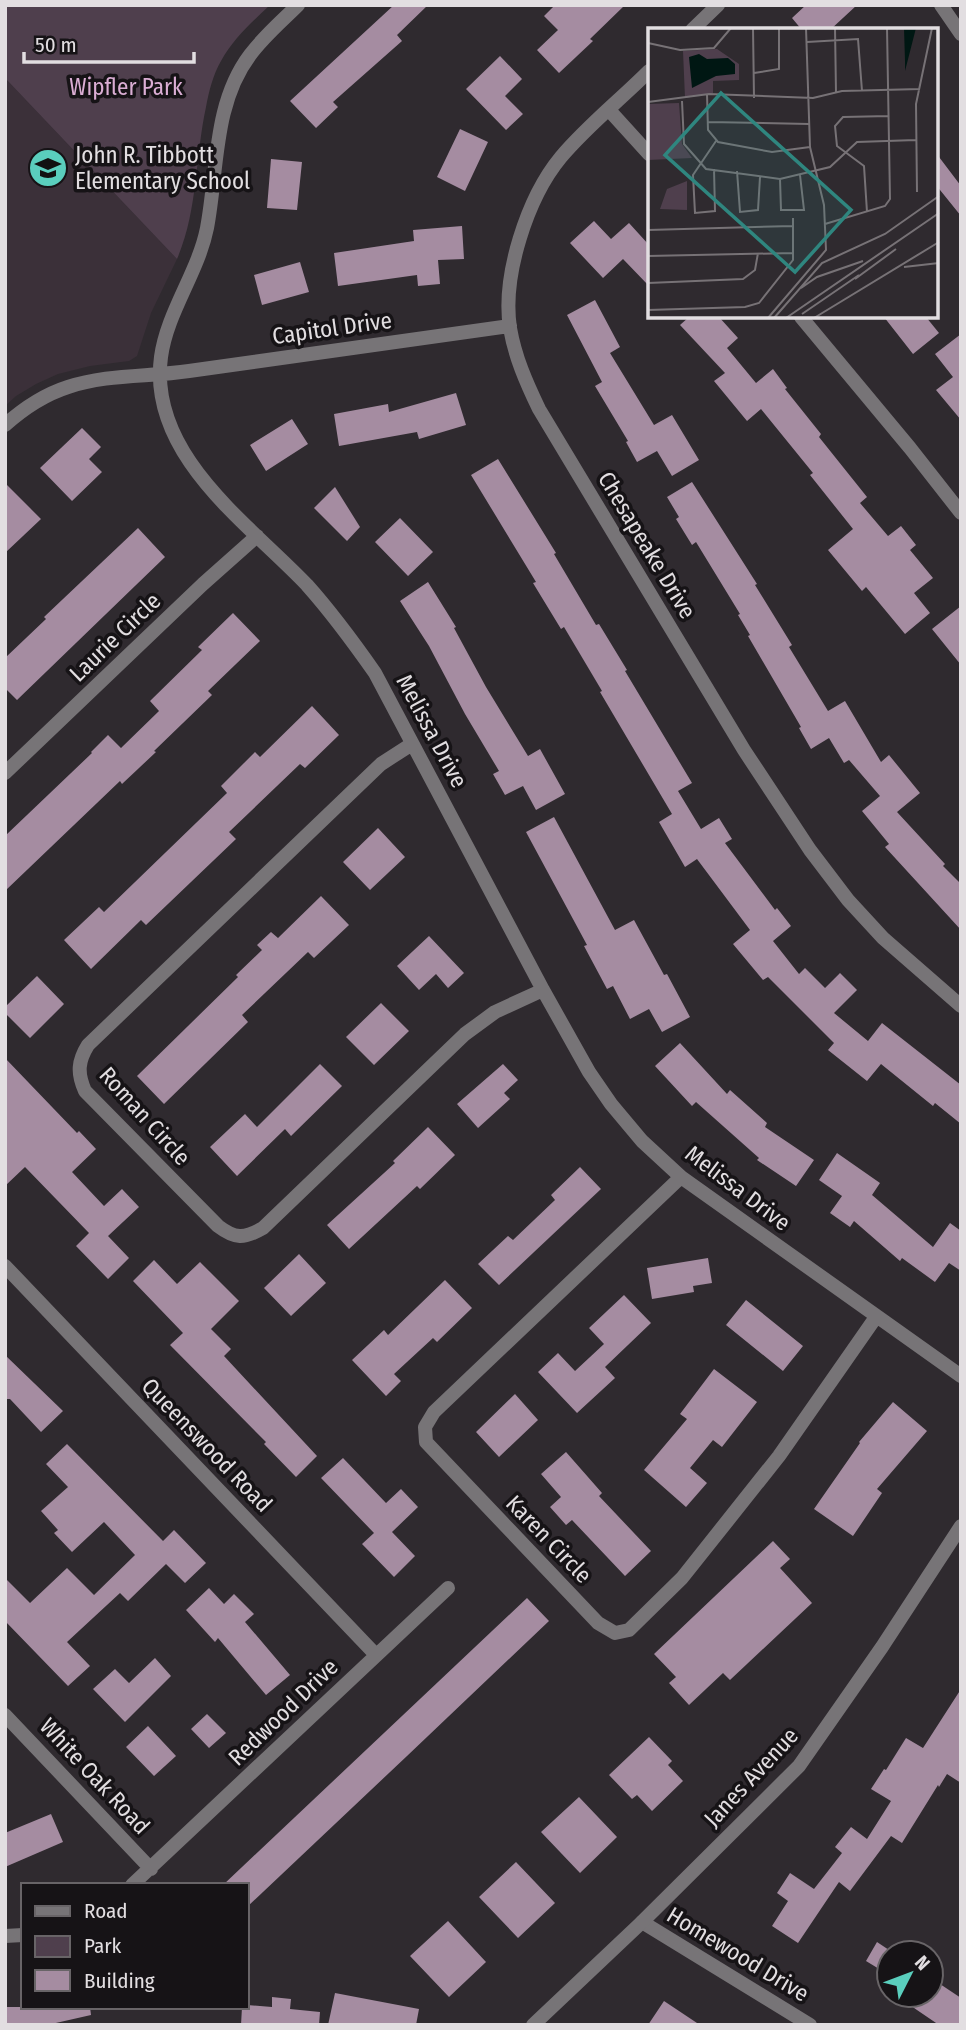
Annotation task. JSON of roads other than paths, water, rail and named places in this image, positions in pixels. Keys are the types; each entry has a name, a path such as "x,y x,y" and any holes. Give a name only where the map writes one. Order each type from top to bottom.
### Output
{"street":[{"name":"Melissa Drive","path":"298,5 250,55 229,90 206,230 166,336 161,357 160,375 165,410 174,435 187,461 206,485 308,587 346,632 375,673 543,990 589,1072 611,1104 642,1141 681,1177 961,1376"},
{"path":"694,28 718,5"},
{"path":"940,5 961,34"},
{"name":"Chesapeake Drive","path":"648,72 559,159 528,215 515,256 510,288 510,326 523,375 539,409 744,750 810,850 848,900 883,938 961,1006"},
{"path":"609,110 648,153"},
{"path":"802,318 961,513"},
{"name":"Capitol Drive","path":"160,375 510,326"},
{"path":"5,425 42,397 70,386 99,380 160,375"},
{"name":"Laurie Circle","path":"5,773 257,536"},
{"name":"Roman Circle","path":"412,744 381,764 88,1045 80,1058 79,1068 85,1091 218,1226 229,1235 243,1237 263,1228 465,1034 495,1012 543,990"},
{"name":"Karen Circle","path":"681,1177 434,1412 425,1427 426,1442 598,1623 615,1633 629,1630 682,1578 779,1456 876,1317"},
{"name":"Queenswood Road","path":"5,1266 376,1655"},
{"name":"Janes Avenue","path":"533,2025 642,1922 799,1766 882,1647 961,1526"},
{"name":"Redwood Drive","path":"134,1883 448,1588"},
{"name":"White Oak Road","path":"5,1714 151,1869"},
{"name":"Homewood Drive","path":"642,1922 810,2025"}],"place":[{"name":"John R. Tibbott Elementary School","path":"48,168"}],"park label":[{"name":"Wipfler Park","path":"126,87"}]}
